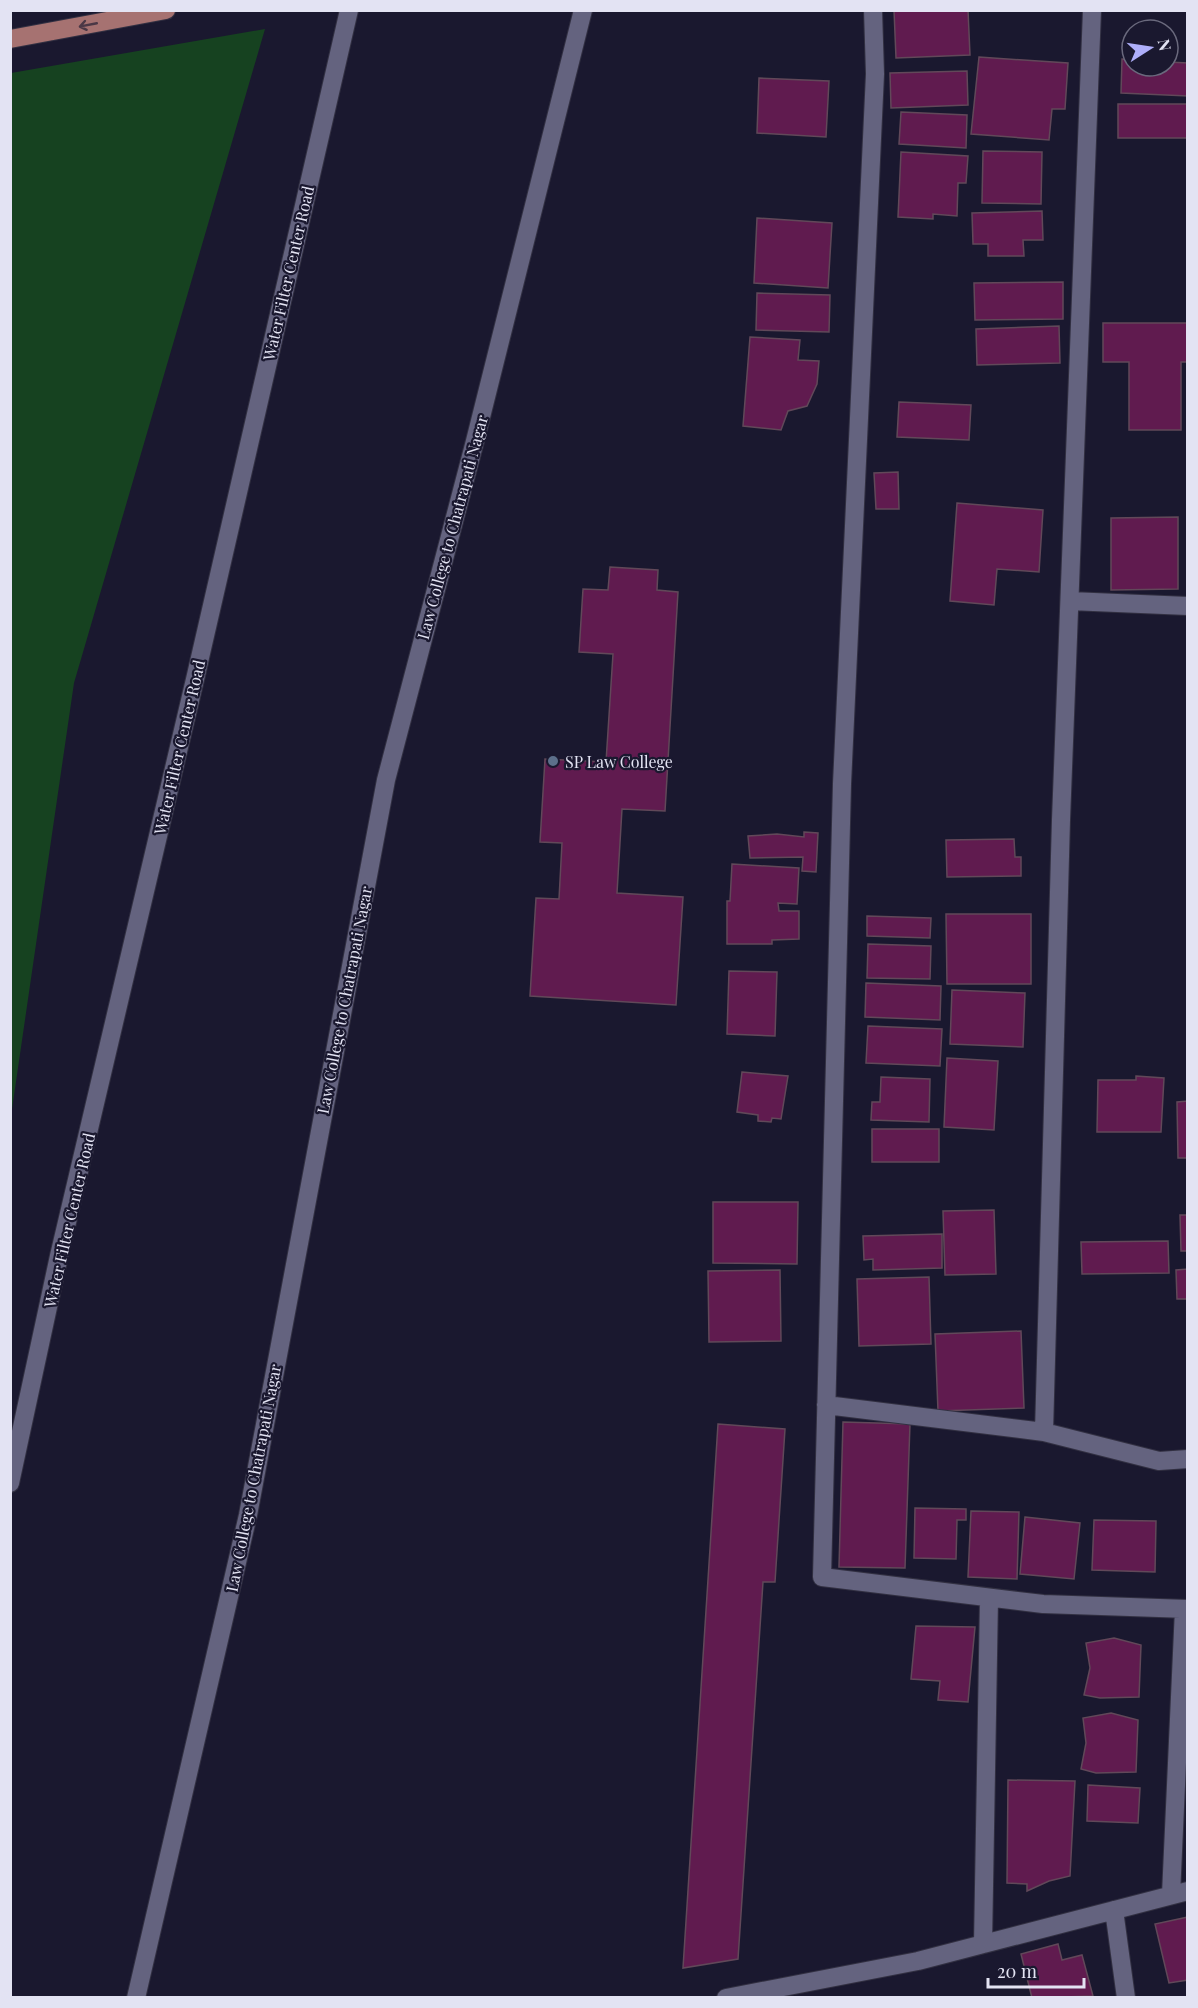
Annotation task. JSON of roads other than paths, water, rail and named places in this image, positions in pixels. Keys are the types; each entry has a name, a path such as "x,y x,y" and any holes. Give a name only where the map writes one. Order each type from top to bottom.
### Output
{"main road":[{"path":"10,39 166,10"}],"street":[{"name":"Water Filter Center Road","path":"10,1484 60,1256 349,10"},
{"name":"Law College to Chatrapati Nagar","path":"136,1998 248,1515 386,780 475,441 583,10"},
{"path":"726,1998 918,1961 1179,1893 1186,1609 1043,1604 822,1577 842,784 875,74 873,10"},
{"path":"1044,1432 1061,820 1092,10"},
{"path":"1070,600 1188,606"},
{"path":"826,1405 1044,1432 1159,1461 1188,1459"},
{"path":"983,1944 989,1598"},
{"path":"1114,1910 1126,1998"}],"place":[{"name":"SP Law College","path":"553,761"}]}
